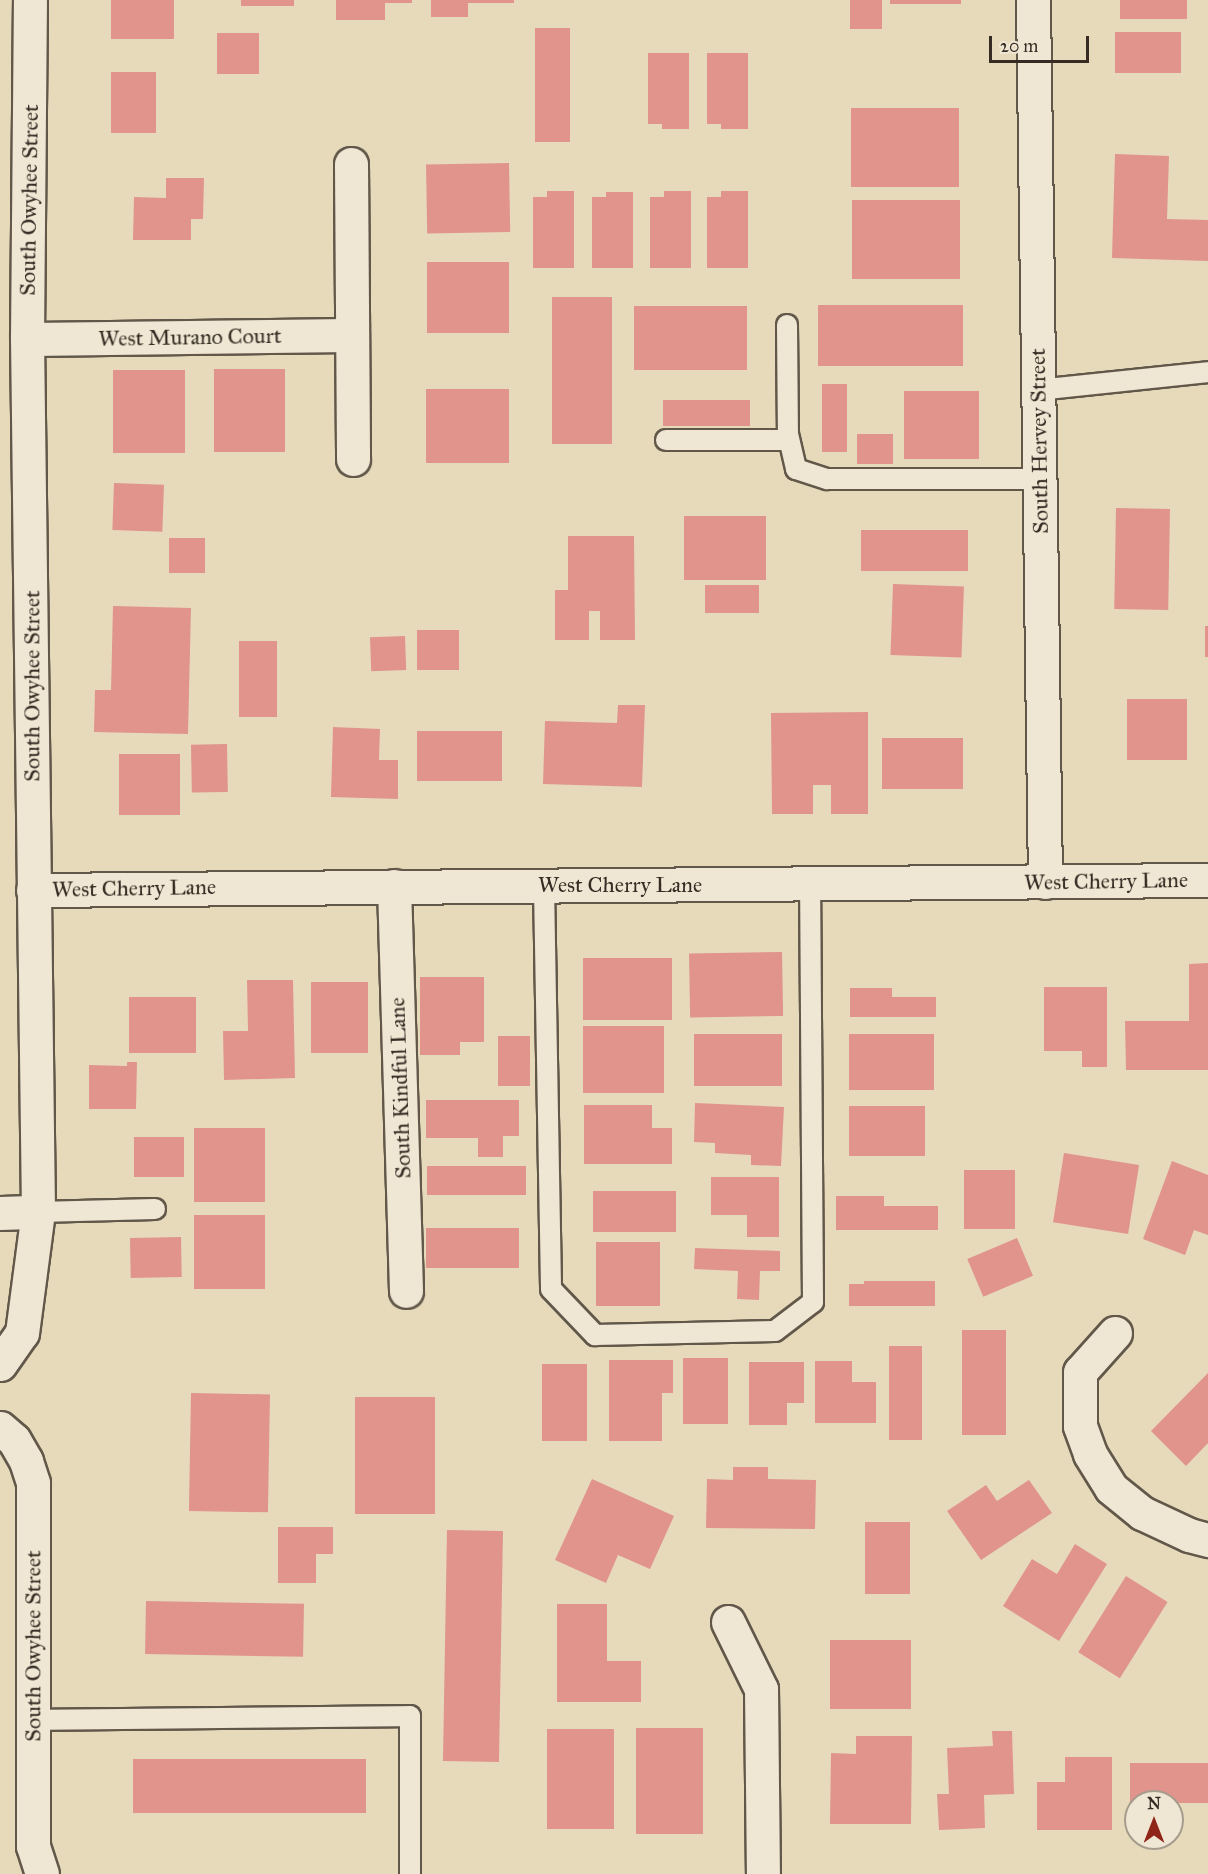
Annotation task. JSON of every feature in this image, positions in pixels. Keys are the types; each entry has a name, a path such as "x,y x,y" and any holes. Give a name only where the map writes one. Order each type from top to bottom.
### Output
{"street":[{"name":"South Owyhee Street","path":"0,1364 22,1334 38,1212 27,339 30,0"},
{"name":"South Hervey Street","path":"1033,0 1045,882"},
{"path":"351,164 353,459"},
{"name":"West Murano Court","path":"27,339 352,335"},
{"name":"West Cherry Lane","path":"33,890 1208,880"},
{"name":"South Kindful Lane","path":"393,886 406,1291"},
{"path":"0,1213 38,1212"},
{"path":"1115,1333 1080,1372 1080,1426 1090,1454 1111,1488 1142,1513 1189,1535 1208,1540"},
{"name":"South Owyhee Street","path":"0,1428 14,1440 26,1461 33,1483 33,1846 42,1874"},
{"path":"728,1622 761,1689 763,1874"}],"lane":[{"path":"787,325 789,440 796,469 827,479 1039,479"},
{"path":"1038,390 1208,372"},
{"path":"666,440 789,440"},
{"path":"544,886 551,1289 595,1335 776,1331 813,1302 810,884"},
{"path":"38,1212 155,1209"},
{"path":"33,1720 410,1716 411,1874"}],"building":[{"path":"111,0 174,0 174,39 111,39"},
{"path":"241,0 294,0 294,6 241,6"},
{"path":"336,0 412,0 412,3 385,3 385,20 336,20"},
{"path":"431,0 514,0 514,3 468,3 468,17 431,17"},
{"path":"850,0 882,0 882,29 850,29"},
{"path":"890,0 961,0 961,4 890,4"},
{"path":"1120,0 1187,0 1187,19 1120,19"},
{"path":"535,28 570,28 570,142 535,142"},
{"path":"1115,32 1181,32 1181,73 1115,73"},
{"path":"217,33 259,33 259,74 217,74"},
{"path":"648,53 689,53 689,129 662,129 662,124 648,124"},
{"path":"707,53 748,53 748,129 721,129 721,124 707,124"},
{"path":"111,72 156,72 156,133 111,133"},
{"path":"851,108 959,108 959,187 851,187"},
{"path":"1115,154 1169,156 1167,219 1208,220 1208,261 1112,258"},
{"path":"509,163 510,232 427,233 426,164"},
{"path":"166,178 204,178 203,219 191,219 191,240 133,240 134,197 166,198"},
{"path":"547,191 574,191 574,268 533,268 533,197 547,197"},
{"path":"664,191 691,191 691,268 650,268 650,197 664,197"},
{"path":"721,191 748,191 748,268 707,268 707,197 721,197"},
{"path":"606,192 633,192 633,268 592,268 592,197 606,197"},
{"path":"852,200 960,200 960,279 852,279"},
{"path":"427,262 509,262 509,333 427,333"},
{"path":"552,297 612,297 612,444 552,444"},
{"path":"818,305 963,305 963,366 818,366"},
{"path":"634,306 747,306 747,370 634,370"},
{"path":"214,369 285,369 285,452 214,452"},
{"path":"113,370 185,370 185,453 113,453"},
{"path":"822,384 847,384 847,452 822,452"},
{"path":"426,389 509,389 509,463 426,463"},
{"path":"904,391 979,391 979,459 904,459"},
{"path":"663,400 750,400 750,426 663,426"},
{"path":"857,434 893,434 893,464 857,464"},
{"path":"114,483 164,485 162,532 112,530"},
{"path":"1116,508 1170,509 1168,610 1114,609"},
{"path":"684,516 766,516 766,580 684,580"},
{"path":"861,530 968,530 968,571 861,571"},
{"path":"568,536 634,536 635,640 600,640 600,611 589,611 589,640 555,640 555,590 568,590"},
{"path":"169,538 205,538 205,573 169,573"},
{"path":"893,584 964,586 961,657 891,655"},
{"path":"705,585 759,585 759,613 705,613"},
{"path":"113,606 191,608 188,734 94,732 95,690 111,690"},
{"path":"1205,626 1208,626 1208,657 1205,657"},
{"path":"417,630 459,630 459,670 417,670"},
{"path":"405,636 406,670 371,671 370,637"},
{"path":"239,641 277,641 277,717 239,717"},
{"path":"1127,699 1187,699 1187,760 1127,760"},
{"path":"618,705 645,705 642,787 543,784 545,721 617,723"},
{"path":"868,712 868,814 831,814 831,785 813,785 813,814 772,814 771,713"},
{"path":"333,727 380,729 379,760 398,760 398,799 331,797"},
{"path":"417,731 502,731 502,781 417,781"},
{"path":"882,738 963,738 963,789 882,789"},
{"path":"227,744 228,792 192,793 191,745"},
{"path":"119,754 180,754 180,815 119,815"},
{"path":"782,952 783,1016 690,1018 689,954"},
{"path":"583,958 672,958 672,1020 583,1020"},
{"path":"1208,963 1208,1070 1126,1070 1125,1021 1189,1021 1189,964"},
{"path":"420,977 484,977 484,1042 460,1042 460,1055 420,1055"},
{"path":"247,980 293,980 295,1078 224,1080 223,1031 248,1031"},
{"path":"311,982 368,982 368,1053 311,1053"},
{"path":"1044,987 1107,987 1107,1067 1082,1067 1082,1051 1044,1051"},
{"path":"850,988 892,988 892,997 936,997 936,1017 850,1017"},
{"path":"129,997 196,997 196,1053 129,1053"},
{"path":"583,1026 664,1026 664,1093 583,1093"},
{"path":"694,1034 782,1034 782,1086 694,1086"},
{"path":"849,1034 934,1034 934,1090 849,1090"},
{"path":"498,1036 530,1036 530,1086 498,1086"},
{"path":"127,1062 137,1062 136,1109 89,1109 89,1065 127,1066"},
{"path":"426,1100 519,1100 519,1136 503,1136 503,1157 478,1157 478,1138 426,1138"},
{"path":"695,1103 784,1107 781,1166 751,1165 751,1155 715,1153 715,1143 694,1142"},
{"path":"584,1105 652,1105 652,1128 672,1128 672,1164 584,1164"},
{"path":"849,1106 925,1106 925,1156 849,1156"},
{"path":"194,1128 265,1128 265,1202 194,1202"},
{"path":"134,1137 184,1137 184,1177 134,1177"},
{"path":"1064,1153 1139,1165 1128,1234 1053,1222"},
{"path":"1172,1161 1208,1175 1208,1235 1194,1230 1185,1255 1143,1239"},
{"path":"427,1166 526,1166 526,1195 427,1195"},
{"path":"964,1170 1015,1170 1015,1229 964,1229"},
{"path":"711,1177 779,1177 779,1237 747,1237 747,1215 711,1215"},
{"path":"593,1191 676,1191 676,1232 593,1232"},
{"path":"836,1196 884,1196 884,1206 938,1206 938,1230 836,1230"},
{"path":"194,1215 265,1215 265,1289 194,1289"},
{"path":"426,1228 519,1228 519,1268 426,1268"},
{"path":"181,1237 182,1277 131,1278 130,1238"},
{"path":"1017,1238 1033,1276 983,1297 967,1259"},
{"path":"596,1242 660,1242 660,1306 596,1306"},
{"path":"695,1248 780,1251 780,1271 760,1271 759,1300 737,1299 738,1271 694,1269"},
{"path":"864,1281 935,1281 935,1306 849,1306 849,1284 864,1284"},
{"path":"962,1330 1006,1330 1006,1435 962,1435"},
{"path":"889,1346 922,1346 922,1440 889,1440"},
{"path":"683,1358 728,1358 728,1424 683,1424"},
{"path":"609,1360 673,1360 673,1393 662,1393 662,1441 609,1441"},
{"path":"815,1361 852,1361 852,1382 876,1382 876,1423 815,1423"},
{"path":"749,1362 804,1362 804,1403 787,1403 787,1425 749,1425"},
{"path":"542,1364 587,1364 587,1441 542,1441"},
{"path":"1208,1373 1208,1443 1186,1466 1151,1431"},
{"path":"191,1393 270,1394 268,1512 189,1511"},
{"path":"355,1397 435,1397 435,1514 355,1514"},
{"path":"733,1467 768,1467 768,1479 816,1480 815,1529 706,1528 707,1479 733,1480"},
{"path":"592,1479 674,1516 650,1569 618,1555 606,1583 555,1560"},
{"path":"1029,1480 1052,1513 981,1560 947,1511 986,1485 997,1501"},
{"path":"865,1522 910,1522 910,1594 865,1594"},
{"path":"278,1527 333,1527 333,1554 316,1554 316,1583 278,1583"},
{"path":"447,1530 503,1531 499,1762 443,1761"},
{"path":"1075,1544 1107,1564 1059,1641 1003,1606 1032,1559 1057,1574"},
{"path":"1126,1576 1168,1602 1120,1678 1078,1652"},
{"path":"146,1601 304,1604 303,1657 145,1654"},
{"path":"557,1604 607,1604 607,1661 641,1661 641,1702 557,1702"},
{"path":"830,1640 911,1640 911,1709 830,1709"},
{"path":"636,1728 703,1728 703,1834 636,1834"},
{"path":"547,1729 614,1729 614,1829 547,1829"},
{"path":"992,1731 1012,1731 1014,1794 984,1795 985,1828 939,1830 937,1794 949,1794 947,1748 993,1746"},
{"path":"856,1736 912,1736 911,1824 830,1824 831,1753 856,1754"},
{"path":"1065,1757 1112,1757 1112,1830 1037,1830 1037,1782 1065,1782"},
{"path":"133,1759 366,1759 366,1813 133,1813"},
{"path":"1130,1763 1208,1763 1208,1803 1184,1803 1184,1790 1130,1790"}]}
